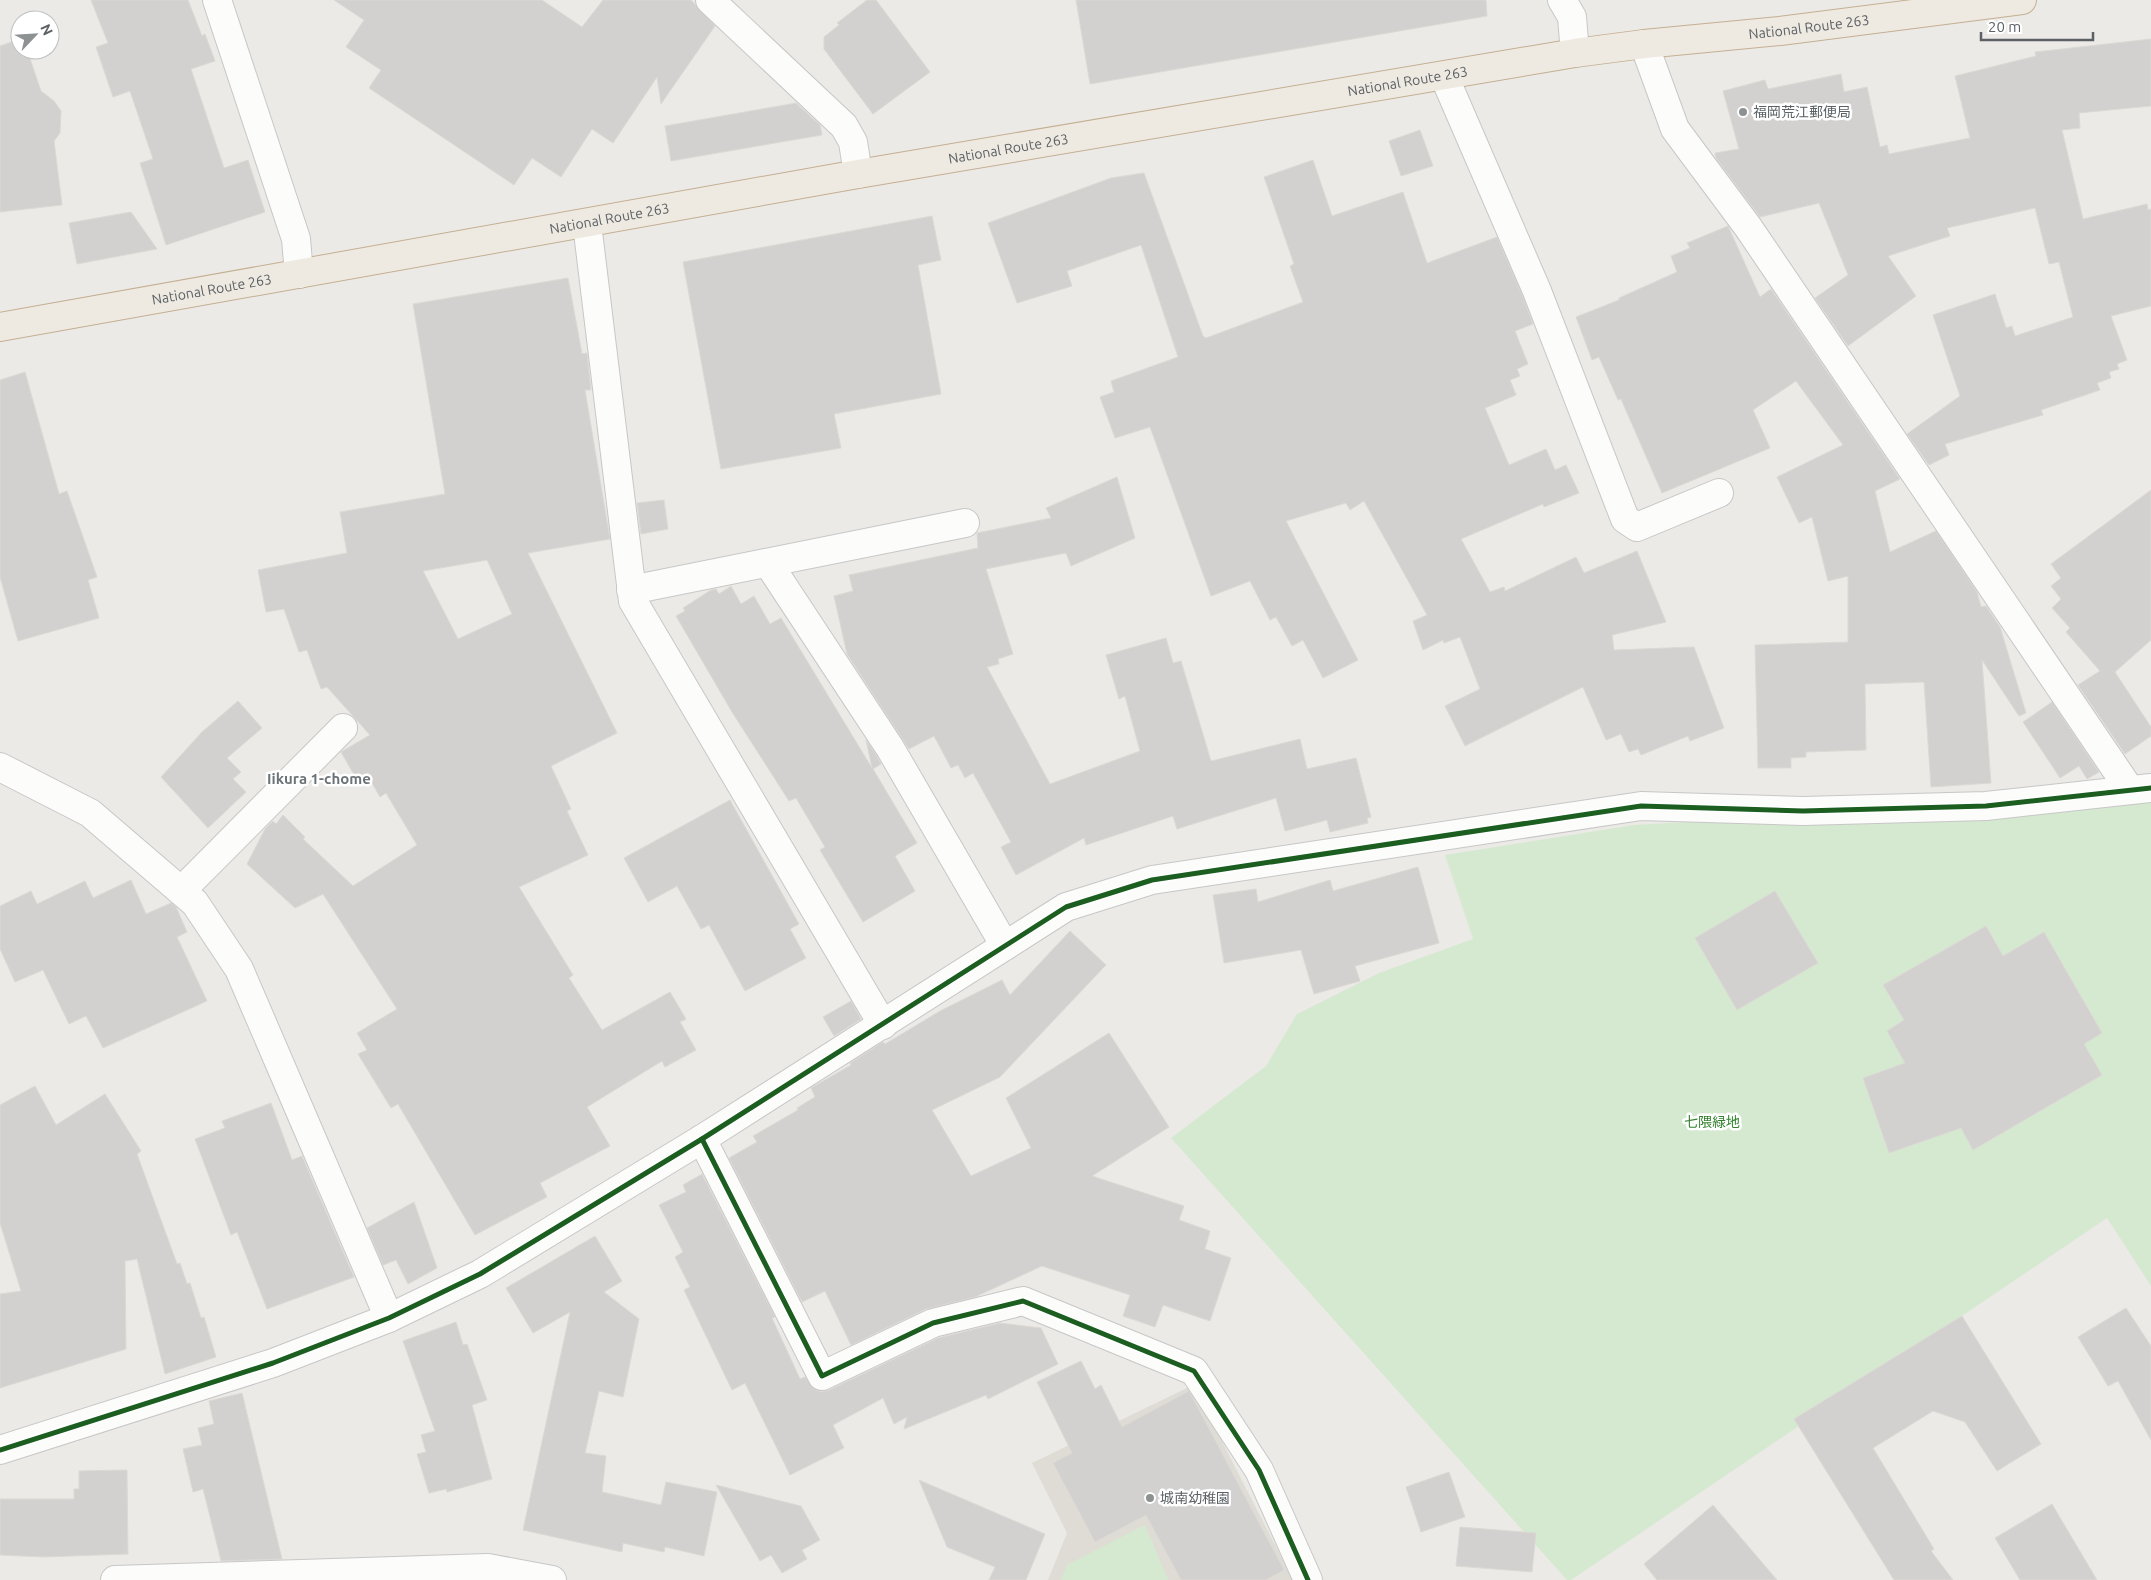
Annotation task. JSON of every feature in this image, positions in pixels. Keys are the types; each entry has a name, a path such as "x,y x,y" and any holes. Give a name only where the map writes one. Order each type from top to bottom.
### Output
{"highway":[{"name":"National Route 263","path":"0,327 587,224 858,174 1575,53 1644,44 1780,31 2022,0"}],"street":[{"path":"217,0 296,239 299,274"},
{"path":"710,0 844,126 853,142 858,174"},
{"path":"1562,0 1572,17 1575,53"},
{"path":"0,1450 273,1363 389,1318 480,1274 702,1139 1066,907 1152,880 1641,806 1803,811 1986,806 2140,789 1748,227 1675,128 1644,44"},
{"path":"1444,76 1537,291 1625,519 1637,527 1719,493"},
{"path":"587,224 633,600 883,1025"},
{"path":"632,590 965,523"},
{"path":"768,563 890,748 1004,946"},
{"path":"181,891 343,728"},
{"path":"0,767 90,813 195,903 239,969 389,1318"},
{"path":"702,1139 822,1376 933,1323 1023,1301 1194,1372 1259,1470 1308,1580"},
{"path":"115,1580 488,1568 552,1580"}],"shaded area":[{"name":"城南幼稚園","path":"1193,1385 1293,1580 1048,1580 1067,1533 1032,1463"}],"green space":[{"name":"七隈緑地","path":"2151,796 2151,1286 2107,1218 1571,1580 1567,1580 1171,1138 1266,1066 1297,1014 1379,973 1473,939 1445,855 1634,825"},
{"path":"1145,1525 1168,1580 1061,1580 1067,1565"}],"building":[{"path":"91,0 188,0 202,36 205,34 215,61 191,69 224,168 248,160 265,212 166,245 140,163 153,159 130,91 113,97 96,47 108,43"},
{"path":"334,0 542,0 582,27 603,0 691,0 715,26 661,104 657,77 613,143 592,129 561,177 532,158 514,185 369,88 381,70 346,47 364,20"},
{"path":"867,0 876,0 930,72 873,114 824,49 824,37 839,25 837,23"},
{"path":"1076,0 1486,0 1487,16 1090,84"},
{"path":"2151,39 2151,106 2079,113 2080,128 2062,130 2083,219 2147,204 2148,210 2151,209 2151,306 2111,316 2127,360 2117,364 2119,369 2109,372 2111,378 2097,383 2100,390 2041,410 2043,415 1945,444 1949,455 1929,465 1907,434 1960,396 1933,315 1995,294 2006,328 2012,326 2015,336 2073,317 2059,262 2049,264 2035,208 1947,228 1950,236 1888,256 1916,296 1848,346 1815,298 1848,275 1819,203 1760,217 1716,158 1715,153 1739,149 1723,91 1765,80 1768,89 1841,74 1844,92 1867,87 1880,147 1887,145 1889,154 1970,138 1955,76 2036,56 2035,52"},
{"path":"10,42 10,60 30,60 41,91 54,101 61,111 60,133 54,141 62,205 0,212 0,46"},
{"path":"796,103 820,125 822,135 671,161 665,126"},
{"path":"1420,130 1433,166 1401,176 1389,141"},
{"path":"1313,160 1332,216 1403,192 1427,263 1497,237 1523,297 1533,324 1515,331 1528,364 1517,369 1520,376 1510,380 1516,395 1485,408 1509,465 1546,449 1555,470 1566,465 1579,493 1544,507 1543,504 1461,539 1490,592 1504,587 1505,591 1576,557 1584,573 1637,551 1666,622 1612,635 1614,650 1694,647 1724,728 1690,741 1688,736 1641,755 1638,749 1629,752 1621,734 1606,740 1583,687 1465,746 1445,706 1480,689 1460,637 1444,643 1443,640 1423,650 1413,621 1427,615 1364,501 1350,510 1346,503 1286,521 1358,660 1323,678 1303,640 1292,646 1276,617 1270,620 1250,581 1211,596 1150,427 1115,438 1100,397 1114,392 1111,381 1178,357 1141,245 1067,271 1072,286 1017,303 988,223 1111,178 1144,173 1203,336 1206,338 1303,302 1290,266 1294,264 1264,177"},
{"path":"131,212 157,249 77,264 69,223"},
{"path":"932,216 941,260 918,265 941,394 834,414 841,448 721,469 683,262"},
{"path":"1728,226 1760,297 1771,289 1900,479 1875,491 1890,552 1936,531 1977,592 1981,607 1986,606 2000,627 2026,713 2019,716 1982,660 1991,783 1931,787 1924,682 1865,684 1866,750 1806,752 1806,757 1791,758 1791,768 1758,768 1755,645 1848,642 1848,576 1828,581 1812,517 1799,523 1777,477 1843,445 1796,381 1753,410 1770,448 1662,493 1621,399 1618,400 1599,357 1592,360 1576,317 1619,300 1619,298 1677,272 1671,256 1690,248 1687,243"},
{"path":"568,278 582,354 587,353 591,390 585,390 610,539 528,553 617,733 551,766 571,809 567,811 588,855 519,887 573,975 569,978 602,1030 670,992 686,1019 680,1022 696,1050 665,1067 662,1061 587,1107 610,1146 540,1183 547,1197 475,1235 398,1104 391,1108 358,1054 367,1050 357,1033 397,1009 323,894 295,908 247,864 265,829 273,821 276,824 283,815 305,837 303,839 353,886 417,845 386,793 380,797 367,774 357,780 341,752 370,735 327,687 321,689 307,650 299,652 284,609 266,612 258,570 347,553 340,512 445,494 413,304","holes":["487,560 512,614 458,639 423,571"]},
{"path":"25,372 59,494 67,491 97,577 88,580 99,618 18,641 0,577 0,380"},
{"path":"1117,477 1135,538 1071,566 1066,553 986,569 1013,654 998,659 999,664 987,667 1050,784 1140,751 1125,696 1119,699 1106,655 1166,638 1173,663 1181,661 1211,761 1300,739 1307,769 1356,758 1371,817 1367,818 1368,823 1330,832 1327,820 1285,831 1276,798 1177,829 1173,816 1086,845 1084,838 1016,875 1001,847 1011,842 973,773 965,778 958,765 951,768 934,736 909,749 847,654 834,596 853,591 849,575 978,548 977,533 1051,518 1046,508"},
{"path":"2151,490 2151,640 2115,672 2151,727 2151,736 2125,754 2078,685 2100,671 2066,632 2070,628 2052,608 2061,599 2051,586 2061,578 2051,564"},
{"path":"664,500 668,529 641,534 637,503"},
{"path":"731,586 741,604 754,596 770,624 781,618 872,768 866,740 877,756 881,764 873,769 917,843 895,856 915,891 863,922 820,850 825,847 796,798 789,801 732,712 676,616 685,611 683,608 711,590 716,589 719,594"},
{"path":"238,701 262,728 227,758 241,772 233,779 246,792 208,828 161,777 202,732"},
{"path":"2052,702 2099,772 2087,779 2079,766 2060,778 2023,722"},
{"path":"730,800 799,924 790,929 806,958 745,991 709,925 701,929 677,886 648,902 624,858"},
{"path":"1418,867 1439,943 1355,966 1360,981 1314,994 1301,950 1224,963 1213,895 1256,889 1258,902 1330,880 1333,891"},
{"path":"131,880 146,914 171,903 176,907 187,932 177,937 207,1001 103,1048 86,1016 69,1024 43,970 15,982 0,949 0,906 31,891 37,904 85,881 93,898"},
{"path":"1775,891 1818,963 1737,1010 1695,938"},
{"path":"1986,926 2003,956 2044,932 2102,1033 2084,1044 2102,1075 1973,1150 1961,1128 1889,1153 1863,1078 1905,1063 1887,1031 1904,1020 1883,985"},
{"path":"1070,931 1106,965 1000,1077 932,1110 971,1176 1031,1148 1006,1098 1109,1033 1169,1127 1092,1176 1184,1206 1179,1220 1210,1231 1205,1249 1231,1258 1210,1321 1163,1305 1155,1327 1123,1316 1130,1295 1042,1266 975,1297 926,1309 851,1345 825,1291 802,1302 729,1158 757,1142 753,1136 798,1110 797,1108 815,1097 811,1088 851,1065 850,1063 883,1042 885,1044 940,1011 1002,980 1010,995"},
{"path":"851,1001 861,1019 834,1036 823,1017"},
{"path":"35,1086 56,1125 105,1094 141,1151 137,1154 177,1264 180,1263 187,1284 190,1283 201,1318 204,1317 216,1357 165,1374 137,1259 125,1261 126,1349 0,1388 0,1294 21,1291 0,1223 0,1105"},
{"path":"271,1103 292,1160 302,1156 354,1277 267,1309 237,1232 231,1235 195,1139 225,1128 222,1121"},
{"path":"702,1174 775,1317 772,1318 800,1379 805,1377 814,1389 821,1392 829,1390 938,1338 1000,1323 1041,1328 1058,1364 988,1399 986,1395 904,1429 907,1417 894,1424 883,1398 833,1425 844,1448 790,1475 745,1383 732,1390 684,1290 690,1287 675,1257 683,1252 659,1205 686,1192 683,1185"},
{"path":"414,1202 437,1268 408,1284 396,1260 383,1265 367,1228"},
{"path":"595,1236 622,1281 604,1292 639,1319 623,1397 599,1391 585,1453 606,1456 602,1492 661,1505 666,1482 717,1492 704,1556 665,1547 664,1552 623,1543 622,1552 523,1530 570,1312 533,1333 506,1288"},
{"path":"2126,1308 2151,1346 2151,1440 2118,1381 2108,1386 2078,1337"},
{"path":"1962,1316 2041,1444 1997,1471 1965,1422 1933,1411 1873,1448 1934,1549 1931,1551 1953,1580 1894,1580 1794,1419"},
{"path":"456,1322 463,1345 467,1344 487,1400 472,1405 492,1479 447,1492 446,1489 429,1493 417,1454 426,1452 421,1435 435,1431 403,1341"},
{"name":"城南幼稚園","path":"1081,1361 1095,1389 1101,1385 1122,1427 1189,1391 1284,1570 1266,1580 1181,1580 1146,1515 1095,1542 1053,1463 1072,1453 1037,1382"},
{"path":"242,1393 282,1559 221,1561 203,1489 193,1492 183,1449 202,1445 198,1428 214,1424 209,1401"},
{"path":"127,1470 128,1554 43,1557 0,1555 0,1499 74,1499 74,1489 79,1489 79,1471"},
{"path":"1449,1472 1465,1517 1421,1532 1406,1487"},
{"path":"919,1480 1045,1534 1026,1580 989,1580 995,1567 947,1547"},
{"path":"716,1485 801,1506 820,1540 802,1550 807,1559 782,1573 771,1555 760,1561"},
{"path":"2052,1504 2097,1580 2020,1580 1995,1538"},
{"path":"1713,1505 1777,1580 1657,1580 1644,1564"},
{"path":"1460,1527 1536,1533 1532,1572 1456,1566"}],"cycle path":[{"path":"0,1450 273,1363 389,1318 480,1274 702,1139 1066,907 1152,880 1641,806 1803,811 1986,806 2151,788"},
{"path":"702,1139 822,1376 933,1323 1023,1301 1194,1371 1259,1470 1308,1580"}],"place":[{"name":"福岡荒江郵便局","path":"1743,112"},
{"name":"城南幼稚園","path":"1150,1498"}],"district":[{"name":"Iikura 1-chome","path":"319,779"}]}
